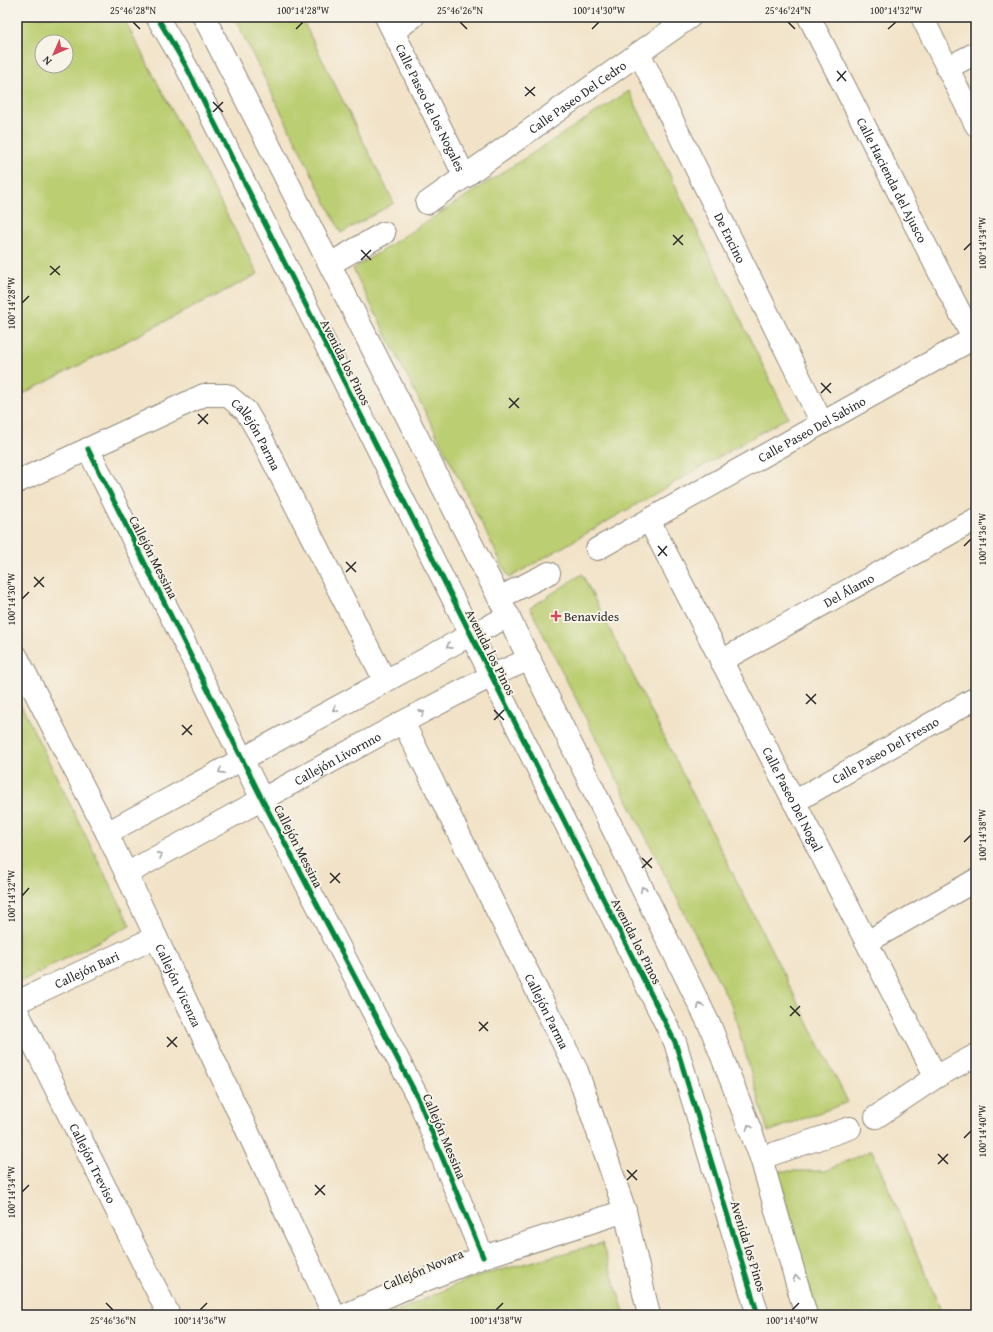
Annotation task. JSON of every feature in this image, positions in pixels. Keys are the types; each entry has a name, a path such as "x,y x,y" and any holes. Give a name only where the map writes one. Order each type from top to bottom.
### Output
{"street":[{"name":"Avenida los Pinos","path":"157,17 186,66 675,1042 758,1315"},
{"path":"204,17 504,607 711,1028 761,1158 806,1315"},
{"path":"390,24 413,17"},
{"name":"Calle Paseo Del Cedro","path":"427,203 690,17"},
{"name":"Calle Hacienda del Ajusco","path":"809,17 975,340"},
{"path":"922,17 976,125"},
{"name":"Calle Paseo de los Nogales","path":"390,24 465,177"},
{"name":"De Encino","path":"639,53 822,423"},
{"path":"948,68 976,53"},
{"path":"330,264 384,233"},
{"name":"Calle Paseo Del Sabino","path":"597,549 822,423 975,340"},
{"name":"Callejón Parma","path":"17,482 204,395 227,395 246,411 261,437 385,681"},
{"name":"Callejón Messina","path":"88,449 262,798 418,1098 483,1257"},
{"name":"Del Álamo","path":"721,661 976,519"},
{"name":"Calle Paseo Del Nogal","path":"649,520 936,1077"},
{"path":"107,832 470,635 549,573"},
{"name":"Callejón Vicenza","path":"17,657 107,832 334,1315"},
{"name":"Callejón Livornno","path":"126,874 262,798 403,722 491,676 530,659"},
{"name":"Calle Paseo Del Fresno","path":"794,802 976,698"},
{"name":"Callejón Parma","path":"403,722 577,1071 626,1211 649,1315"},
{"path":"867,942 976,880"},
{"name":"Callejón Bari","path":"17,1002 156,937"},
{"name":"Callejón Treviso","path":"17,1011 169,1315"},
{"path":"876,1117 936,1077 976,1056"},
{"path":"761,1158 850,1128"},
{"name":"Callejón Novara","path":"345,1315 415,1284 483,1257 626,1211"}],"green space":[{"path":"17,17 123,17 258,274 17,397"},
{"path":"234,17 301,17 394,203 341,233"},
{"path":"629,91 788,417 509,578 353,269"},
{"path":"582,574 848,1102 768,1132 732,1007 530,608"},
{"path":"17,697 130,925 18,983 17,982"},
{"path":"872,1150 943,1315 817,1315 777,1171 825,1171"},
{"path":"602,1243 625,1315 389,1315 471,1278"}],"cycle path":[{"path":"157,17 186,66 675,1042 758,1315"},
{"path":"88,449 262,799 418,1098 483,1257"}],"place":[{"name":"Benavides","path":"556,616"}]}
